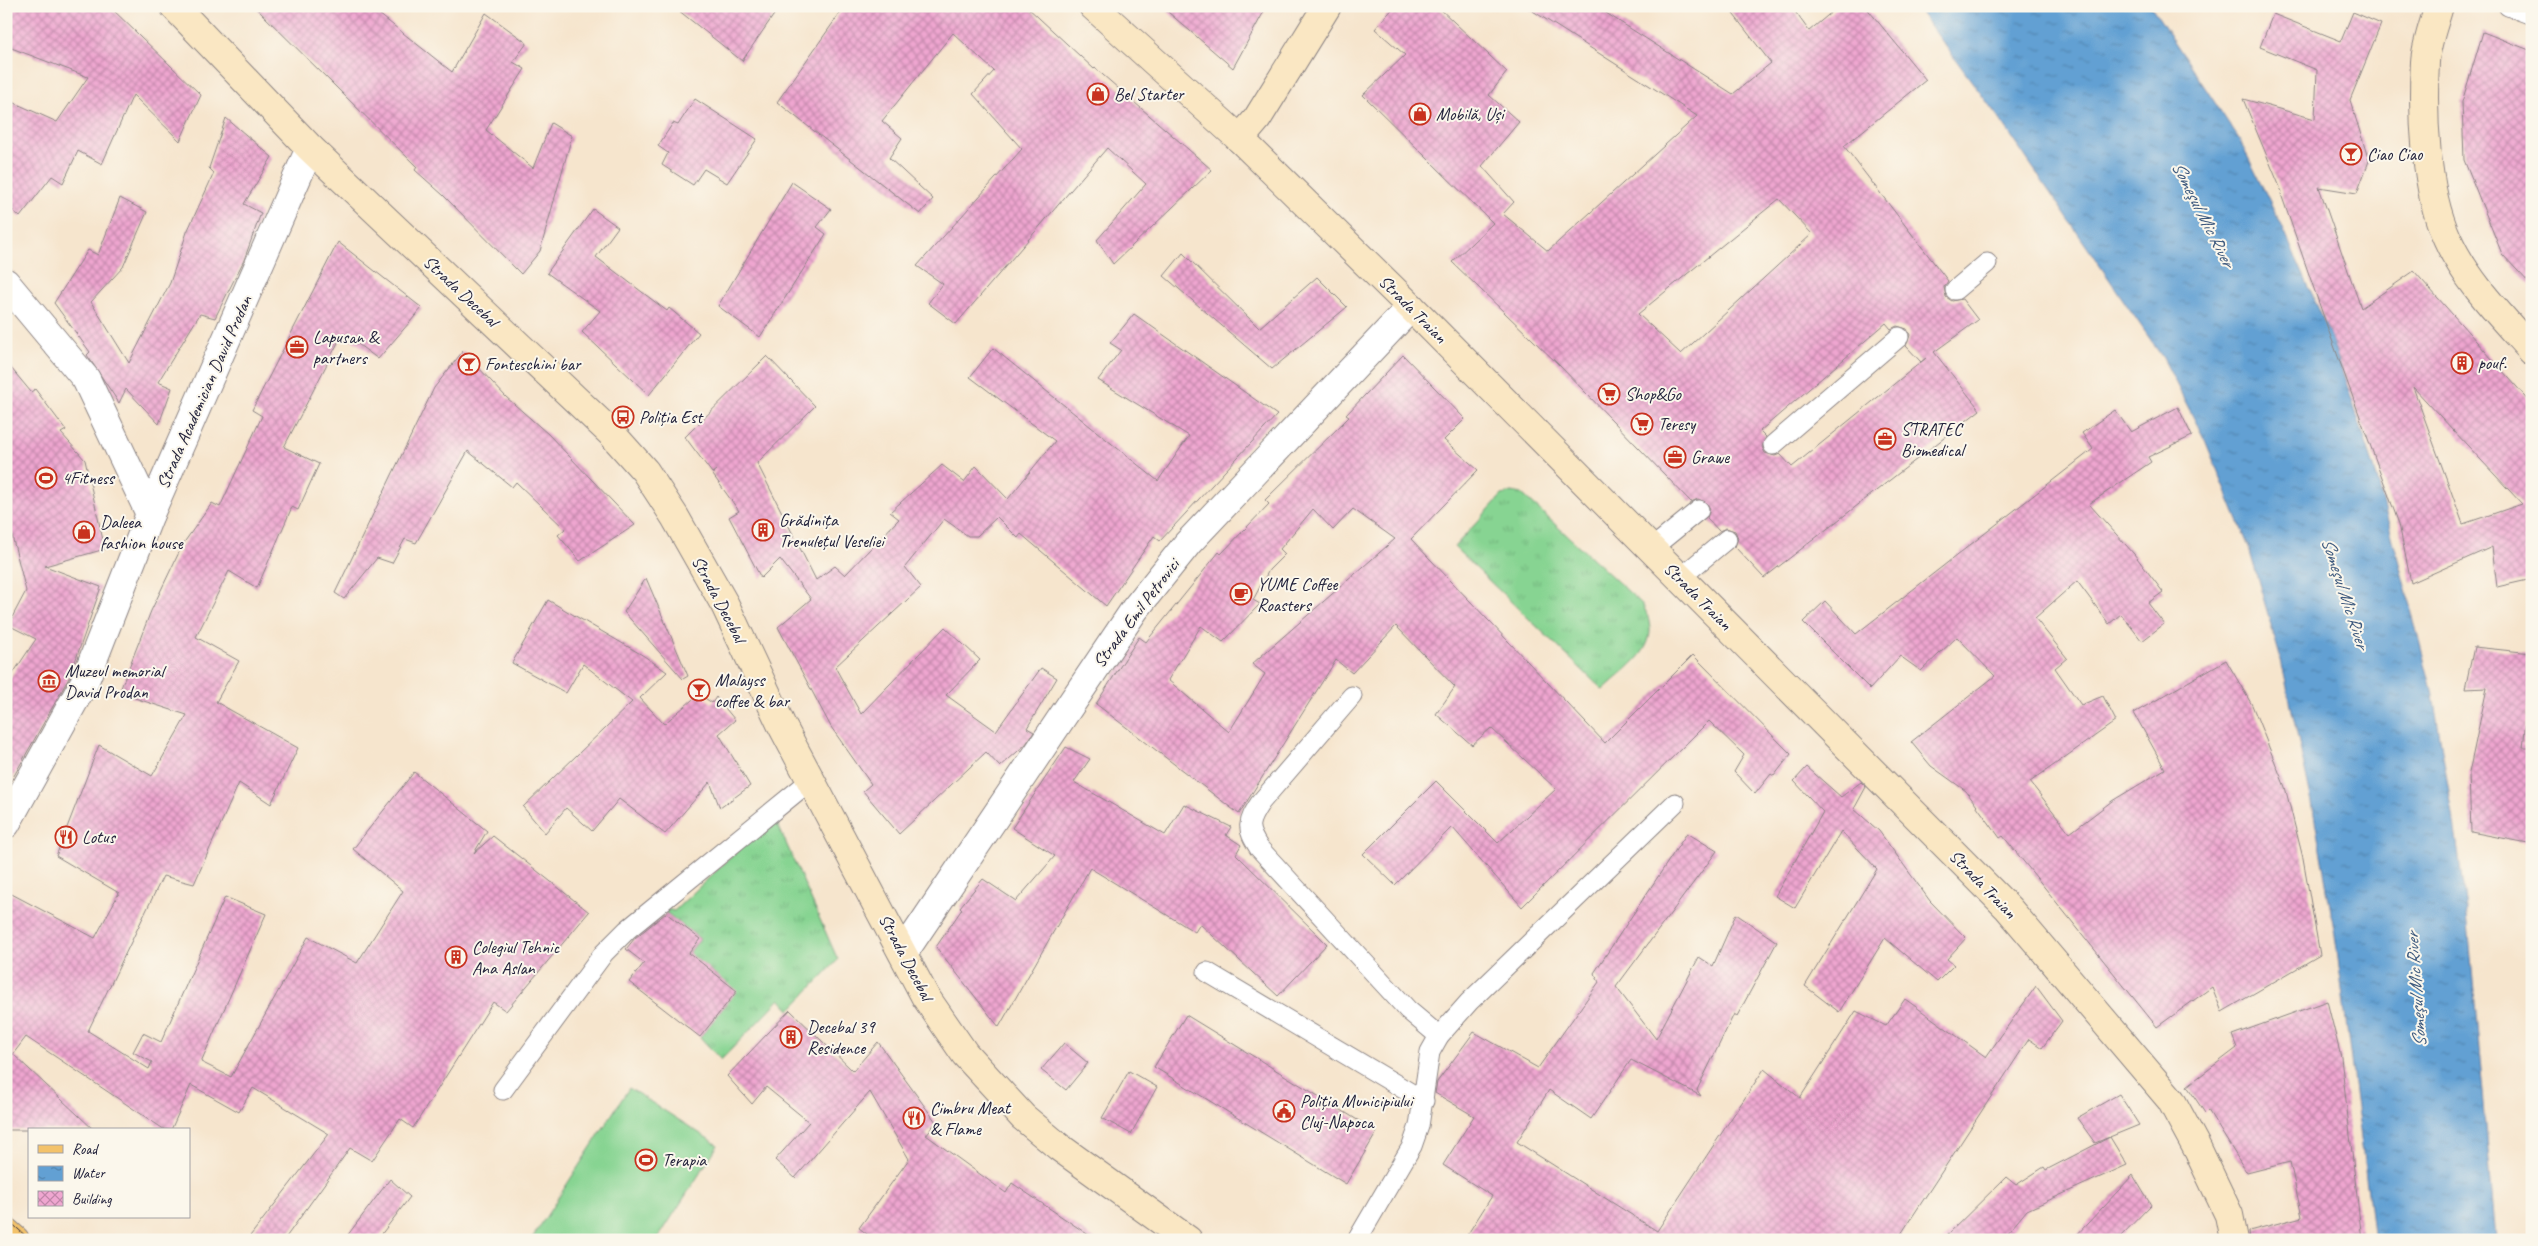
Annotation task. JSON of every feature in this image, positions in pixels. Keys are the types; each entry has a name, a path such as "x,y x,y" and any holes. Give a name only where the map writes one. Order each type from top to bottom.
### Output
{"main road":[{"path":"6,1232 15,1240"}],"street":[{"name":"Strada Decebal","path":"174,6 310,148 610,433 644,471 675,517 725,605 781,724 904,952 925,996 966,1054 1023,1117 1059,1147 1188,1240"},
{"name":"Strada Traian","path":"1094,6 1240,139 1411,307 2008,908 2171,1100 2229,1215 2234,1240"},
{"path":"1240,139 1257,119 1327,6"},
{"path":"2439,6 2425,60 2426,138 2431,192 2447,239 2476,287 2532,350"},
{"name":"Strada Academician David Prodan","path":"6,824 84,683 150,514 310,148"},
{"path":"6,283 86,379 150,514"},
{"name":"Strada Emil Petrovici","path":"904,952 1134,609 1188,544 1411,307"}],"lane":[{"path":"2508,6 2532,15"},
{"path":"1955,290 1987,263"},
{"path":"1773,445 1899,337"},
{"path":"1651,549 1699,510"},
{"path":"1680,578 1727,539"},
{"path":"1352,696 1260,803 1250,818 1249,833 1259,848 1408,1010 1439,1036"},
{"path":"503,1090 604,953 626,930 811,780"},
{"path":"1357,1240 1412,1146 1419,1126 1424,1101 1430,1052 1439,1036 1469,1002 1675,802"},
{"path":"1207,972 1424,1101"}],"green space":[{"path":"1512,492 1522,494 1642,604 1650,631 1648,643 1634,662 1603,690 1454,547 1502,495"},
{"path":"774,816 838,960 790,1010 780,999 721,1060 700,1037 736,991 689,953 700,939 659,907 674,911"},
{"name":"Terapia","path":"629,1088 718,1145 657,1240 531,1240"}],"water":[{"name":"Someşul Mic River","path":"1916,6 2151,6 2239,139 2281,224 2331,337 2374,467 2432,690 2454,822 2468,923 2496,1240 2374,1240 2335,935 2312,803 2281,660 2248,545 2205,440 2163,358 2001,121"}],"building":[{"path":"6,6 109,6 201,95 180,141 133,95 102,164 78,151 63,183 52,176 20,217 6,204 6,99 57,122 88,77 6,46"},
{"path":"254,6 369,6 452,72 486,13 527,43 513,62 525,69 486,130 533,168 551,123 572,136 540,251 521,274 443,195 415,170 417,167"},
{"path":"673,6 780,6 742,61"},
{"path":"845,6 1026,6 1094,69 1212,170 1113,264 1097,240 1146,184 1107,148 956,324 928,303 943,284 917,266 1022,149 973,94 994,71 953,33 882,121 902,138 889,158 933,199 920,214 777,102"},
{"path":"1161,6 1267,6 1233,68"},
{"path":"1395,6 1437,6 1507,72 1489,95 1519,122 1482,166 1514,202 1503,214 1548,251 1697,116 1525,6 1595,6 1733,94 1771,63 1727,6 1791,6 1809,31 1839,6 1865,6 1926,80 1844,146 1948,281 1944,287 1946,297 1952,301 1962,299 1978,320 1934,352 1980,410 1764,578 1735,547 1738,538 1735,531 1726,528 1719,531 1707,518 1710,509 1707,503 1698,499 1691,502 1559,365 1452,262 1493,223 1363,95 1405,55 1375,29","holes":["1779,199 1812,234 1681,354 1638,314","1886,323 1891,329 1897,326 1907,329 1910,335 1906,346 1921,362 1926,358 1792,467 1780,454 1775,456 1765,453 1762,447 1766,437 1760,431"]},
{"path":"2353,12 2381,24 2350,100 2369,161 2357,193 2319,187 2361,308 2414,271 2532,404 2532,579 2497,587 2492,547 2411,583 2399,524 2328,329 2281,194 2282,192 2243,99 2315,119 2317,70 2260,47 2273,14 2341,41","holes":["2413,387 2522,504 2463,524"]},
{"path":"2483,32 2532,51 2532,286 2502,254 2464,160 2462,102"},
{"path":"695,99 757,139 727,183 704,169 693,185 662,165 668,153 658,146 673,123 678,125"},
{"path":"226,118 272,157 244,204 261,213 244,260 215,318 200,314 158,382 172,388 159,424 126,389 119,403 87,355 90,352 54,303 88,250 98,255 120,198 147,212 123,267 91,302 129,363 170,283 187,232 214,173 209,168"},
{"path":"792,182 831,209 817,227 826,234 760,337 718,306"},
{"path":"593,209 618,227 596,257 667,311 669,308 699,333 649,395 582,332 600,311 547,273"},
{"path":"338,242 422,308 378,359 343,333 284,447 319,464 298,510 292,507 257,588 229,571 196,637 239,661 216,702 298,748 271,804 239,783 194,884 163,876 88,1031 149,1069 152,1062 133,1052 143,1033 161,1042 225,897 266,914 201,1062 231,1077 308,937 357,963 403,891 353,849 414,772 487,831 474,853 493,836 589,912 506,1011 493,1002 413,1128 400,1119 372,1161 350,1148 284,1240 247,1240 329,1134 253,1088 239,1112 191,1085 172,1128 162,1128 26,1037 13,1054 92,1128 6,1130 6,891 95,938 119,893 56,856 99,745 152,776 187,715 119,693 151,611 183,544 212,503 220,507 262,416 252,410"},
{"path":"1183,253 1259,328 1317,277 1347,307 1272,369 1164,276"},
{"path":"1134,314 1277,415 1160,541 1154,536 1106,606 1021,534 1018,538 997,517 977,536 968,536 944,519 905,567 921,587 835,667 861,714 945,627 980,660 946,695 996,731 1041,668 1057,678 1027,728 1034,732 1026,744 1000,767 986,752 899,834 863,791 871,784 831,727 778,627 811,599 780,559 761,578 729,517 739,511 713,475 716,470 712,473 685,437 767,356 815,406 757,463 816,580 835,566 845,575 899,519 890,512 942,465 964,482 976,466 1008,499 1055,441 970,377 993,348 1158,481 1189,436 1098,380 1121,350 1110,343"},
{"path":"463,351 506,397 548,434 635,525 580,561 558,535 565,529 516,482 512,487 468,451 416,543 405,539 392,563 377,558 344,599 335,593 434,388"},
{"path":"1403,355 1465,419 1444,440 1478,470 1411,539 1605,743 1693,655 1791,754 1774,776 1771,774 1755,794 1734,772 1744,755 1709,721 1522,907 1452,827 1395,885 1363,854 1436,781 1498,843 1556,789 1491,728 1472,745 1436,714 1455,687 1396,626 1352,673 1336,660 1239,814 1096,704 1139,637 1146,642 1219,552 1221,554 1269,504 1265,500 1349,417 1346,415","holes":["1313,509 1333,530 1353,509 1395,539 1252,664 1265,674 1229,732 1168,680 1201,626 1223,642 1260,604 1253,600 1269,570 1285,554 1280,549"]},
{"path":"6,362 31,392 35,389 66,430 61,433 85,460 105,549 45,566 101,587 70,676 6,790 6,684 36,639 8,625 26,591 6,512"},
{"path":"2178,407 2192,436 2148,457 2151,462 2089,504 2134,554 2163,592 2148,603 2164,624 2142,641 2121,614 2109,624 2077,581 2035,618 2067,658 2055,668 2081,705 2103,696 2116,721 2030,782 2070,833 2112,801 2165,769 2134,713 2226,660 2252,705 2285,787 2303,858 2320,955 2222,1012 2212,987 2157,1027 2003,836 2000,838 1966,791 1931,766 1911,742 1995,676 1957,637 1921,671 1900,656 1870,689 1803,622 1825,601 1856,634 2093,449 2082,433 2115,410 2131,432"},
{"path":"646,578 688,676 683,679 624,612"},
{"path":"548,600 644,656 667,672 640,698 664,724 699,694 712,703 716,697 735,720 719,734 750,786 720,808 710,782 665,834 619,799 592,831 566,808 545,833 523,807 632,702 583,664 566,693 512,663"},
{"path":"2474,647 2532,653 2532,686 2530,687 2523,747 2532,747 2532,821 2528,843 2471,832 2469,773 2487,688 2465,689"},
{"path":"1066,747 1090,759 1074,782 1165,835 1184,804 1231,827 1226,835 1241,845 1236,854 1327,944 1278,996 1200,924 1195,932 1090,868 999,1027 936,947 962,909 960,907 983,879 1016,901 1055,856 1012,828"},
{"path":"1807,767 1841,797 1861,782 1866,787 1854,809 1879,831 1930,901 1966,938 1947,959 1954,965 1937,982 1885,938 1839,1012 1805,986 1877,869 1841,831 1795,908 1775,896 1823,812 1794,781"},
{"path":"1687,833 1717,851 1616,987 1656,1039 1699,957 1713,966 1736,914 1777,942 1737,1016 1734,1014 1697,1090 1701,1096 1631,1060 1591,1119 1549,1090 1517,1142 1657,1231 1764,1069 1800,1098 1856,1011 1886,1026 1905,999 1986,1057 2036,986 2062,1021 2042,1048 2029,1039 1897,1240 1464,1240 1492,1196 1443,1165 1474,1116 1435,1093 1437,1082 1474,1032 1538,1068 1599,982 1594,973"},
{"path":"666,913 700,939 689,953 737,991 700,1037 629,982 644,963 626,949 635,938"},
{"path":"2327,1001 2341,1057 2362,1240 2250,1240 2249,1231 2302,1217 2290,1162 2247,1173 2208,1110 2205,1113 2187,1086 2237,1048 2232,1035"},
{"path":"790,1010 853,1071 878,1042 936,1122 926,1135 1006,1193 1012,1183 1096,1240 875,1240 859,1228 909,1159 870,1092 795,1178 775,1160 809,1122 766,1087 752,1104 727,1076"},
{"name":"Poliția Municipiului Cluj-Napoca","path":"1186,1015 1377,1132 1346,1184 1154,1067"},
{"path":"1064,1043 1088,1063 1066,1090 1041,1070"},
{"path":"1129,1071 1157,1087 1131,1134 1102,1118"},
{"path":"2119,1094 2139,1125 2095,1143 2077,1118"},
{"path":"2110,1137 2127,1165 2027,1210 2002,1240 1942,1240 2006,1177 2016,1185 2044,1167 2046,1170"},
{"path":"2133,1175 2151,1205 2117,1240 2072,1240"},
{"path":"390,1179 410,1197 377,1240 344,1240"}],"tram line":[{"path":"6,1218 30,1240"}],"place":[{"name":"Bel Starter","path":"1098,94"},
{"name":"Mobilă, Uși","path":"1420,114"},
{"name":"Ciao Ciao","path":"2351,154"},
{"name":"Lapusan & partners","path":"297,347"},
{"name":"pouf.","path":"2462,363"},
{"name":"Fonteschini bar","path":"469,364"},
{"name":"Shop&Go","path":"1609,394"},
{"name":"Poliția Est","path":"623,417"},
{"name":"Teresy","path":"1642,424"},
{"name":"STRATEC Biomedical","path":"1885,439"},
{"name":"Grawe","path":"1675,457"},
{"name":"4Fitness","path":"46,478"},
{"name":"Grădinița Trenulețul Veseliei","path":"763,530"},
{"name":"Daleea fashion house","path":"84,532"},
{"name":"YUME Coffee Roasters","path":"1241,594"},
{"name":"Muzeul memorial David Prodan","path":"49,681"},
{"name":"Malayss coffee & bar","path":"699,690"},
{"name":"Lotus","path":"66,837"},
{"name":"Colegiul Tehnic Ana Aslan","path":"456,957"},
{"name":"Decebal 39 Residence","path":"791,1037"},
{"name":"Poliția Municipiului Cluj-Napoca","path":"1284,1111"},
{"name":"Cimbru Meat & Flame","path":"914,1118"},
{"name":"Terapia","path":"646,1160"}]}
